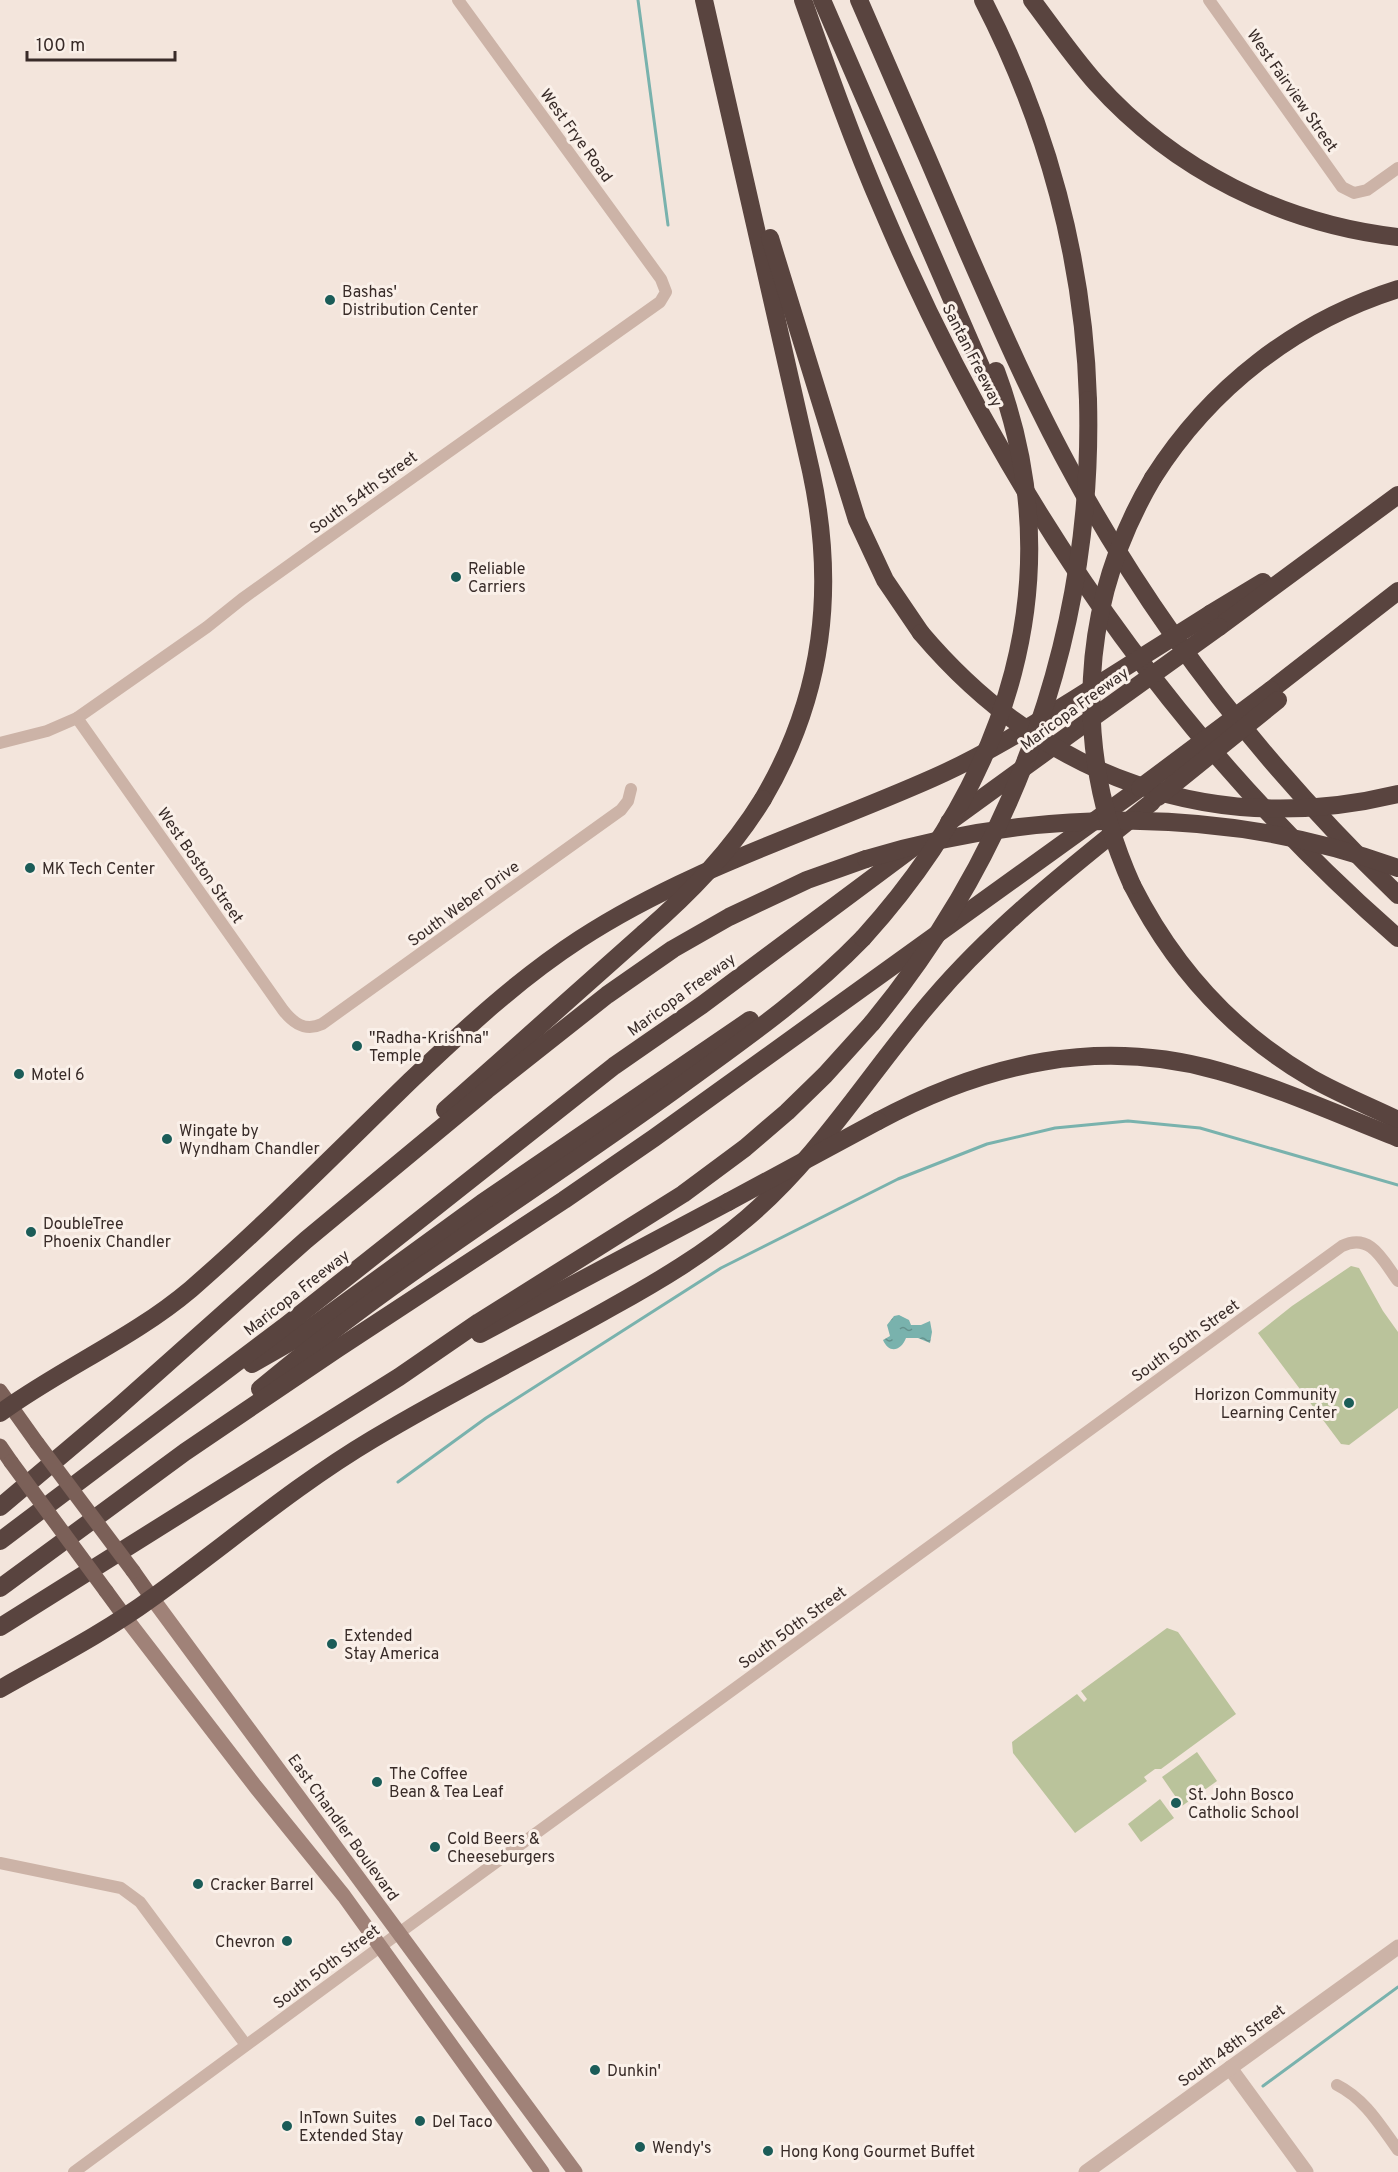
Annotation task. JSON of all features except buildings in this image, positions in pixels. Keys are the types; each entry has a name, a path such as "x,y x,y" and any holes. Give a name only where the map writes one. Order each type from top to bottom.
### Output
{"highway":[{"path":"306,1240 356,1188 644,933 714,866 742,831 763,799 788,752 811,685 821,631 824,559 821,524 813,479 704,0"},
{"name":"Santan Freeway","path":"803,0 843,112 883,213 913,279 961,376 1023,488 1070,563 1120,636 1219,761 1348,894 1398,938"},
{"path":"188,1401 294,1340 489,1197 755,1017 808,976 854,930 895,883 944,808 981,731 997,689 1016,595 1017,522 1006,445 991,373 822,0"},
{"path":"185,1452 309,1349 437,1255 583,1155 777,1016 836,966 901,894 936,845 968,790 990,741 1004,703 1021,640 1028,593 1030,544 1026,484 1014,426 835,0"},
{"path":"859,0 1009,345 1052,436 1091,507 1130,571 1213,690 1306,801 1398,895"},
{"path":"0,1627 399,1377 479,1322 646,1218 716,1170 793,1106 872,1023 925,954 969,883 1008,805 1035,738 1058,666 1076,579 1087,486 1086,358 1080,304 1059,196 1032,110 1004,42 983,0"},
{"path":"1032,0 1111,99 1141,127 1193,166 1239,192 1287,212 1331,225 1398,237"},
{"path":"735,137 759,202 857,520 869,549 885,580 921,633 962,678 1013,721 1057,749 1126,781 1179,797 1249,808 1322,807 1398,795"},
{"path":"1398,289 1332,315 1290,339 1220,394 1177,443 1153,478 1123,537 1107,586 1096,633 1091,686 1093,741 1100,792 1113,839 1132,885 1154,927 1175,958 1210,999 1266,1049 1312,1078 1398,1120"},
{"path":"3,1403 126,1336 187,1292 470,1025 524,980 578,941 639,903 696,876 952,770 1009,739 1102,682 1214,621 1352,529 1398,495"},
{"path":"0,1689 125,1617 253,1520 342,1458 404,1420 640,1292 695,1258 733,1230 767,1201 812,1154 914,1021 973,955 1055,880 1152,802 1356,624 1398,591"},
{"name":"Maricopa Freeway","path":"0,1541 188,1401 614,1066 702,1005 814,920 1091,719 1214,621"},
{"path":"0,1588 185,1452 654,1138 1140,788 1274,695"},
{"path":"0,1507 122,1404 306,1240 515,1067 653,962 710,927 768,897 867,859 947,838 1068,821 1137,820 1214,825 1289,837 1349,852 1398,868"},
{"path":"399,1377 878,1121 938,1091 988,1074 1041,1062 1077,1058 1113,1057 1166,1061 1218,1071 1252,1082 1398,1138"}],"main road":[{"name":"East Chandler Boulevard","path":"3,1403 37,1443 133,1571 575,2172"},
{"path":"0,1446 125,1617 248,1778 344,1896 542,2172"}],"street":[{"name":"West Frye Road","path":"458,0 661,279 666,292"},
{"name":"West Fairview Street","path":"1209,0 1342,187 1354,193 1367,190 1398,168"},
{"name":"South 54th Street","path":"0,743 47,731 77,718 660,302 666,292"},
{"name":"West Boston Street","path":"77,718 283,1010 292,1021 302,1026"},
{"name":"South Weber Drive","path":"302,1026 315,1028 322,1024 621,810 631,789"},
{"name":"South 50th Street","path":"74,2172 1342,1246 1360,1241 1369,1244 1398,1281"},
{"path":"0,1863 121,1888 140,1902 246,2045"},
{"name":"South 48th Street","path":"1086,2172 1398,1947"},
{"path":"1230,2068 1306,2172"},
{"path":"1336,2085 1350,2092 1366,2107 1398,2150"}],"green space":[{"name":"Horizon Community Learning Center","path":"1351,1266 1359,1268 1383,1311 1398,1332 1398,1408 1349,1445 1341,1444 1258,1333 1292,1306"},
{"path":"1167,1628 1178,1632 1236,1714 1161,1769 1155,1769 1144,1777 1147,1781 1075,1833 1013,1753 1012,1742 1077,1694 1084,1702 1087,1699 1081,1691"},
{"path":"1197,1752 1217,1781 1182,1806 1162,1777"},
{"path":"1160,1799 1174,1818 1141,1842 1128,1824"}],"water":[{"path":"899,1315 909,1320 911,1325 921,1325 930,1321 932,1332 930,1343 918,1338 906,1338 898,1348 888,1347 883,1340 890,1336 887,1325 894,1316"}],"waterway":[{"path":"638,0 668,225"},
{"path":"398,1482 486,1418 721,1268 898,1179 987,1144 1055,1128 1128,1121 1200,1128 1398,1185"},
{"path":"1263,2086 1398,1987"}],"place":[{"name":"Bashas' Distribution Center","path":"330,300"},
{"name":"Reliable Carriers","path":"456,577"},
{"name":"MK Tech Center","path":"30,868"},
{"name":"\"Radha-Krishna\" Temple","path":"357,1046"},
{"name":"Motel 6","path":"19,1074"},
{"name":"Wingate by Wyndham Chandler","path":"167,1139"},
{"name":"DoubleTree Phoenix Chandler","path":"31,1232"},
{"name":"Horizon Community Learning Center","path":"1349,1403"},
{"name":"Extended Stay America","path":"332,1644"},
{"name":"The Coffee Bean & Tea Leaf","path":"377,1782"},
{"name":"St. John Bosco Catholic School","path":"1176,1803"},
{"name":"Cold Beers & Cheeseburgers","path":"435,1847"},
{"name":"Cracker Barrel","path":"198,1884"},
{"name":"Chevron","path":"287,1941"},
{"name":"Dunkin'","path":"595,2070"},
{"name":"Del Taco","path":"420,2121"},
{"name":"InTown Suites Extended Stay","path":"287,2126"},
{"name":"Wendy's","path":"640,2147"},
{"name":"Hong Kong Gourmet Buffet","path":"768,2151"}]}
